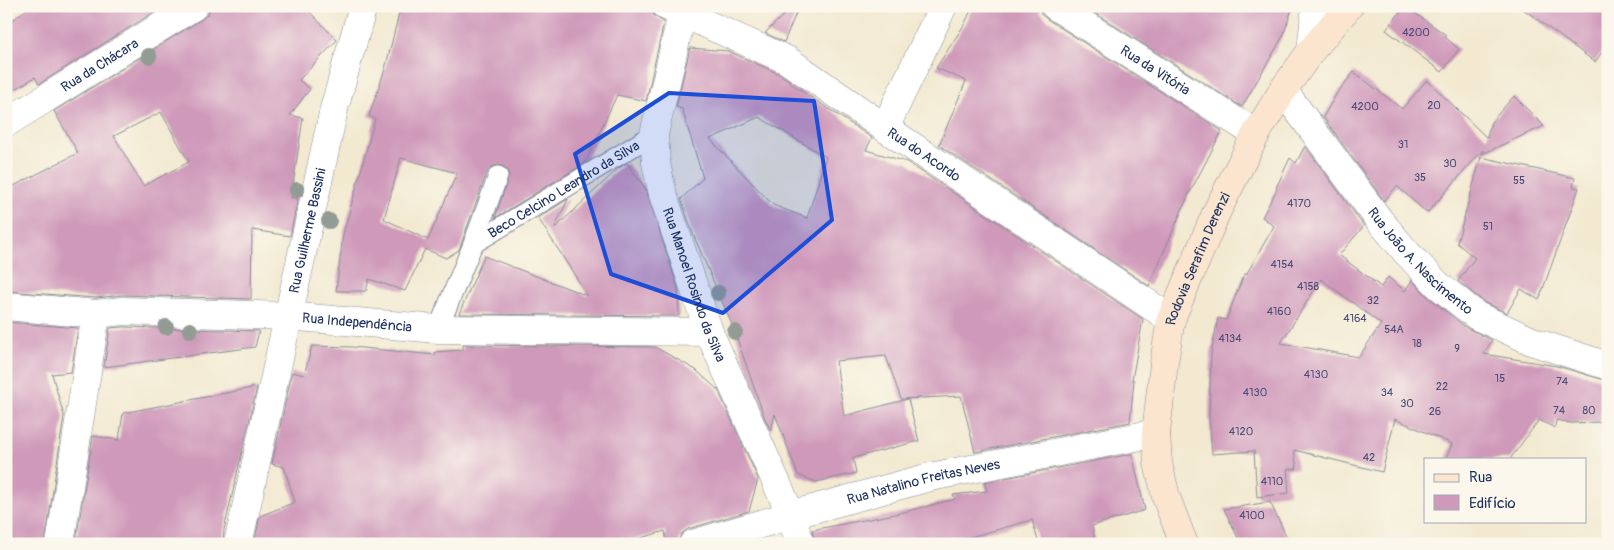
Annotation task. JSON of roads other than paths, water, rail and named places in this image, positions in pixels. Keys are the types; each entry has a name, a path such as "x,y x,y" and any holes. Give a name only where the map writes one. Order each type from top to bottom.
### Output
{"main road":[{"name":"Rodovia Serafim Derenzi","path":"1180,542 1158,463 1156,433 1171,319 1217,211 1256,134 1283,90 1311,51 1349,6"}],"street":[{"name":"Rua da Chácara","path":"6,124 194,6"},
{"name":"Rua Guilherme Bassini","path":"238,544 334,109 363,6"},
{"path":"885,128 943,6"},
{"name":"Rua da Vitória","path":"1055,6 1256,134"},
{"path":"1311,51 1316,6"},
{"name":"Rua do Acordo","path":"674,10 787,60 885,128 1171,319"},
{"name":"Rua Manoel Rosindo da Silva","path":"674,10 654,134 656,163 663,195 708,332 791,515 800,544"},
{"name":"Rua João A. Nascimento","path":"1283,90 1380,221 1438,285 1477,316 1534,342 1608,366"},
{"name":"Rua Independência","path":"6,306 96,314 122,311 287,316 438,329 708,332"},
{"path":"60,544 96,314"},
{"name":"Rua Natalino Freitas Neves","path":"693,544 930,477 1156,433"}],"lane":[{"name":"Beco Celcino Leandro da Silva","path":"473,244 654,134"},
{"path":"438,329 473,244 498,176"}]}
